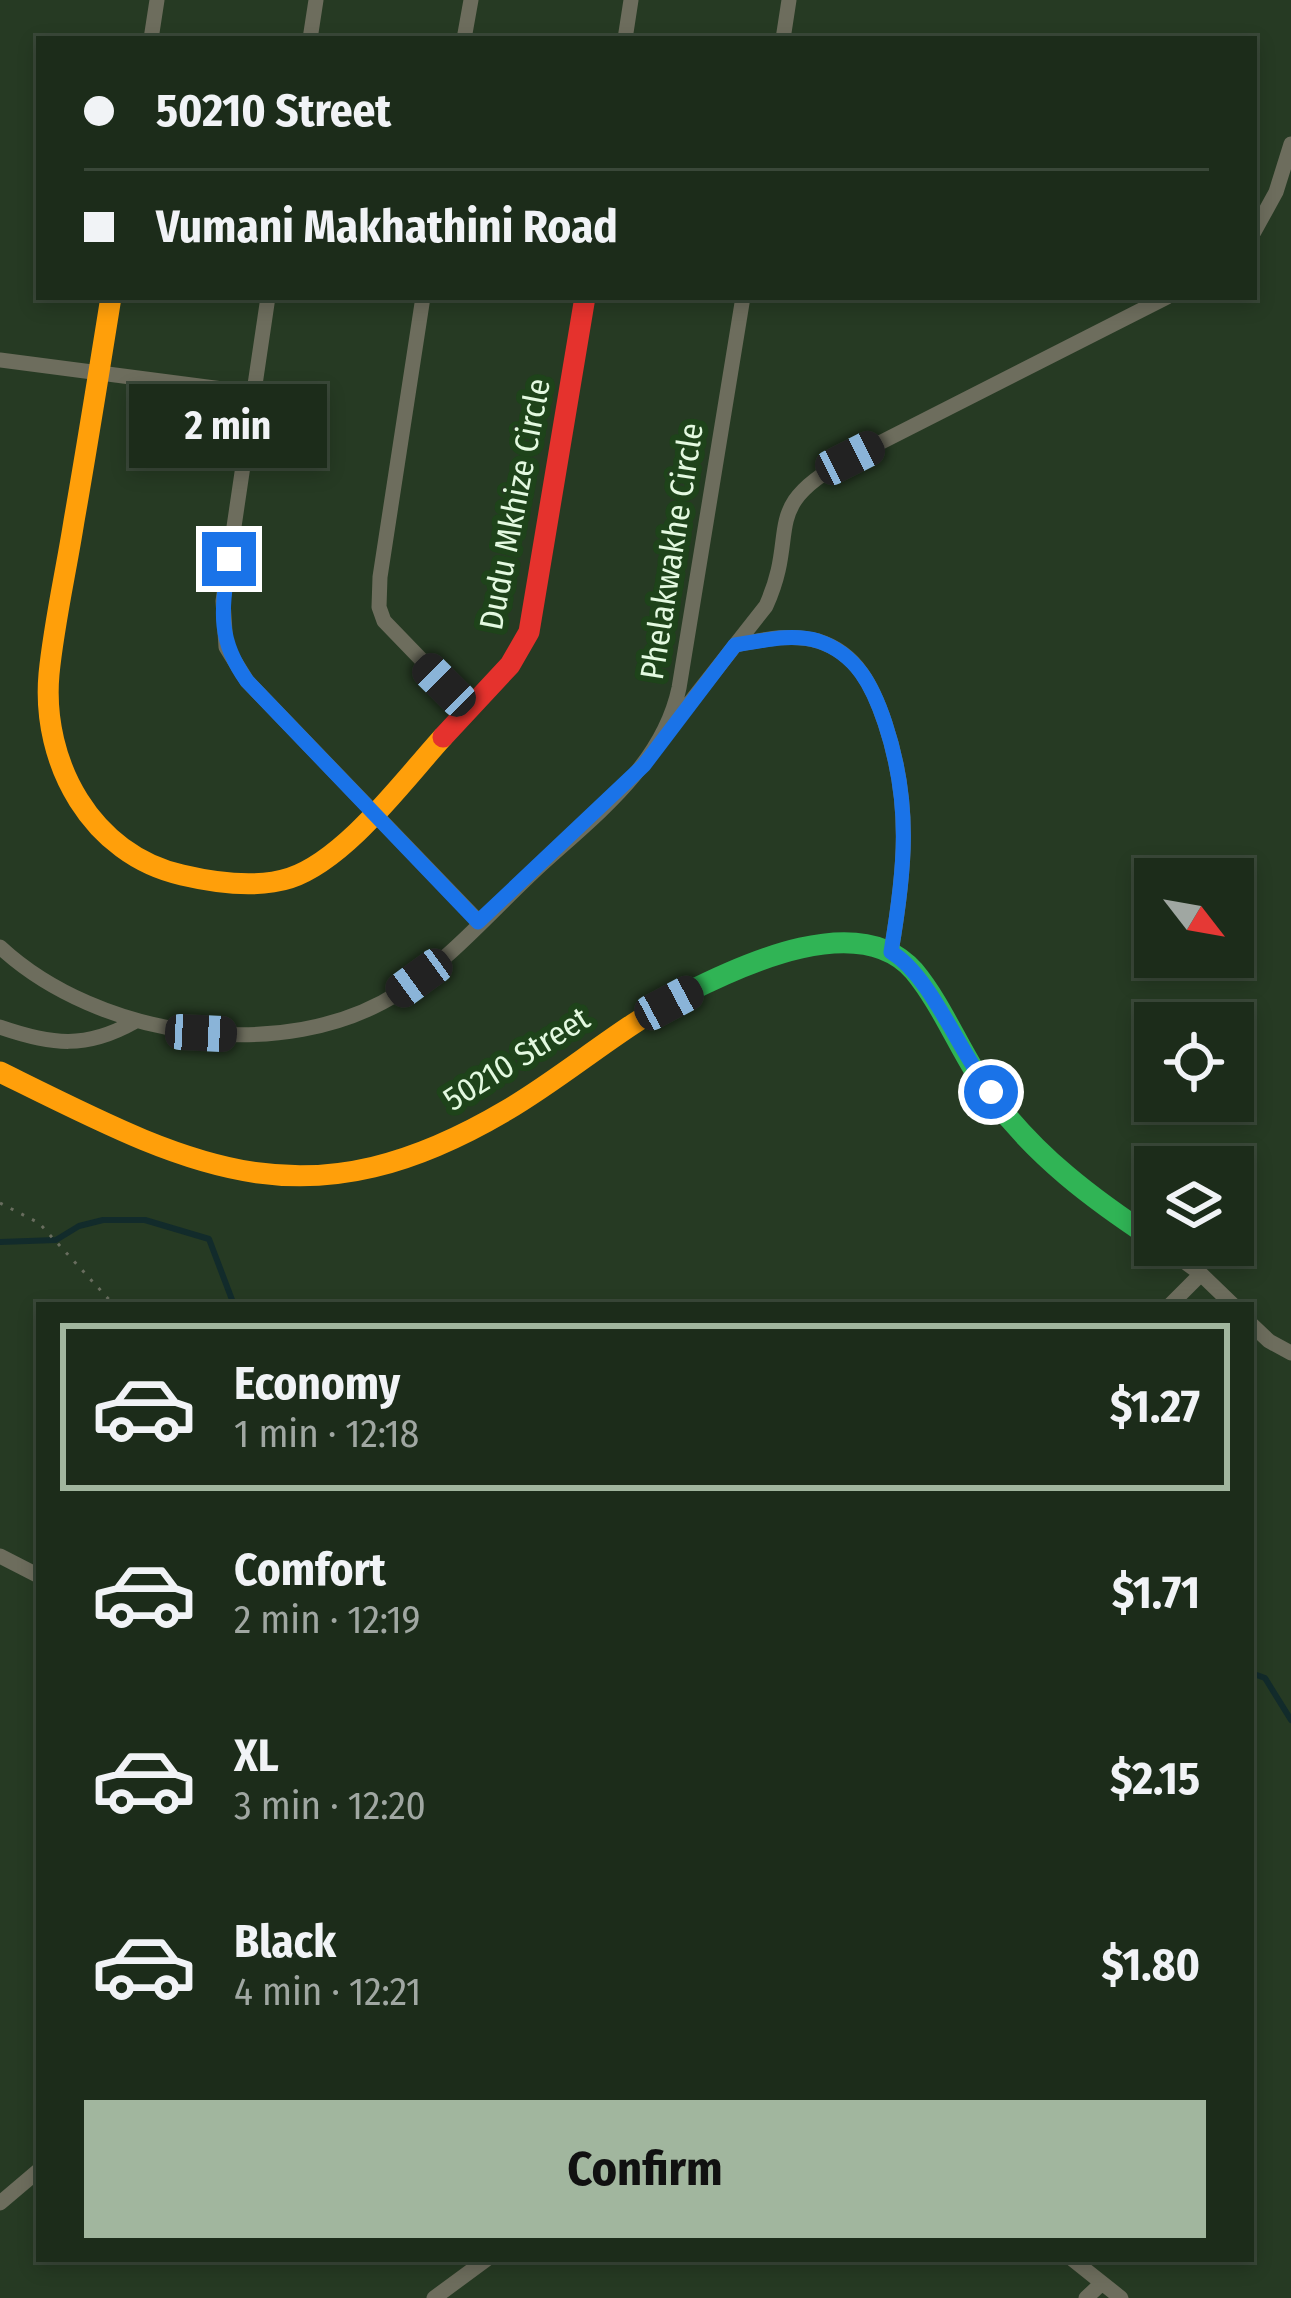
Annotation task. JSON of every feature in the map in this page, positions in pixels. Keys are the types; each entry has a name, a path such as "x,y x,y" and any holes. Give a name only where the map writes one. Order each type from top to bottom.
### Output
{"street":[{"path":"151,36 157,0"},
{"path":"310,36 316,0"},
{"path":"465,36 471,0"},
{"path":"625,36 631,0"},
{"path":"783,36 789,0"},
{"path":"1257,227 1276,192 1291,144"},
{"name":"Dudu Mkhize Circle","path":"111,300 49,676 52,734 72,794 108,841 154,868 234,884 266,883 305,872 373,811 520,653 530,629 585,300"},
{"path":"268,300 223,601 226,647 247,681 478,922"},
{"path":"424,300 379,607 395,635 469,709"},
{"name":"Phelakwakhe Circle","path":"0,947 42,979 134,1022 236,1034 275,1032 349,1016 375,1006 419,978 607,804 660,742 679,688 743,300"},
{"path":"660,742 766,606 786,519 802,488 850,458 1161,300"},
{"path":"0,360 253,393"},
{"path":"735,645 784,638 820,642 851,660 865,675 899,766 904,806 902,878 891,952 915,971 974,1072 1044,1158 1134,1227"},
{"name":"50210 Street","path":"0,1072 126,1134 189,1157 281,1177 350,1174 388,1166 505,1110 638,1019 758,962 823,944 873,945 891,952"},
{"path":"0,1028 43,1040 89,1042 134,1022"},
{"path":"1190,1266 1230,1302"},
{"path":"1173,1302 1201,1274"},
{"path":"1254,1327 1291,1353"},
{"path":"0,1556 36,1574"},
{"path":"0,2203 36,2173"},
{"path":"434,2298 483,2262"},
{"path":"1076,2262 1121,2298"},
{"path":"1086,2298 1102,2283"}],"path":[{"path":"0,1203 39,1223 111,1302"}],"waterway":[{"path":"0,1242 56,1240 79,1226 103,1220 145,1220 209,1239 233,1302"},
{"path":"1254,1674 1265,1678 1291,1720"}],"traffic: fast":[{"path":"684,994 737,969 801,948 864,944 891,953 925,985 981,1081 1009,1118 1046,1157 1134,1225"}],"traffic: slow":[{"path":"111,300 49,674 54,740 64,771 98,826 122,848 182,875 250,884 290,878 352,837 443,737"},
{"path":"0,1072 132,1135 191,1157 249,1172 308,1176 369,1168 435,1147 507,1110 684,994"}],"traffic: jam":[{"path":"443,737 510,665 529,632 584,300"}],"route":[{"path":"229,559 223,630 232,662 478,922 644,765 735,645 803,638 838,650 865,675 899,766 904,842 891,952 915,971 974,1072 991,1092"}]}
